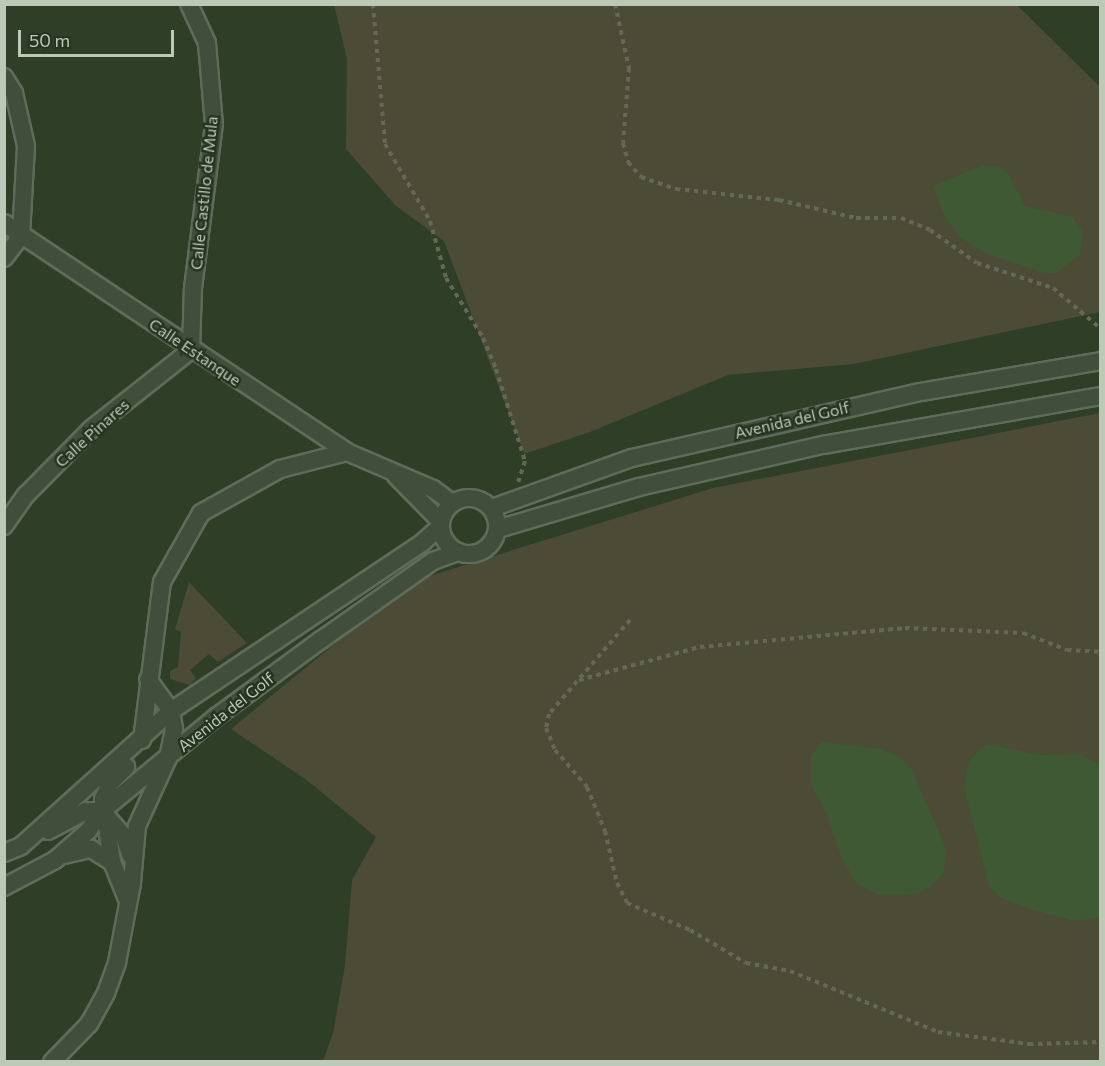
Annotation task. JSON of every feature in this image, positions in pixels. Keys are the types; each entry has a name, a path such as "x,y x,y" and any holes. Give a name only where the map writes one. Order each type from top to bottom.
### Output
{"street":[{"name":"Calle Castillo de Mula","path":"189,4 207,43 214,125 193,288 191,350"},
{"path":"4,77 14,93 26,146 21,236 4,258"},
{"name":"Calle Estanque","path":"4,223 347,452 433,489 452,503"},
{"name":"Calle Pinares","path":"4,526 26,495 91,429 191,350"},
{"name":"Avenida del Golf","path":"492,508 632,458 815,414 1101,361"},
{"name":"Avenida del Golf","path":"498,530 639,487 823,445 1101,396"},
{"path":"127,902 122,879 112,862 102,812 110,783 136,758 144,734 148,679 162,582 201,513 280,469 347,452"},
{"name":"Calle Estanque","path":"392,471 441,524"},
{"path":"477,498 492,508 498,530 484,551 458,552 445,540 441,524 452,503 477,498"},
{"name":"Avenida del Golf","path":"4,854 21,846 171,711 423,542 441,524"},
{"name":"Avenida del Golf","path":"4,886 55,860 88,831 102,812 321,640 433,561 458,552"},
{"path":"52,1062 89,1024 106,993 117,962 140,817 168,758 174,729 171,711 148,679"},
{"path":"21,846 86,811 102,812 124,836 132,862"},
{"path":"55,860 73,851 90,849 112,862"}],"path":[{"path":"373,4 385,144 430,221 446,278 496,369 525,461 518,477 522,497"},
{"path":"615,4 629,68 623,143 628,162 641,177 676,189 779,200 856,218 901,218 930,230 977,263 1053,288 1101,328"},
{"path":"630,620 549,714 546,728 555,750 586,787 605,831 621,892 631,906 690,930 746,963 789,971 938,1032 1029,1044 1101,1042"},
{"path":"578,681 700,647 905,628 1023,633 1067,650 1101,652"}],"shaded area":[{"path":"334,5 1017,5 1100,87 1100,312 854,364 728,375 590,432 524,454 444,241 396,206 346,149 347,59"},
{"path":"982,165 999,167 1008,173 1025,206 1073,217 1083,232 1080,255 1056,273 1045,273 984,253 961,238 946,219 933,186"},
{"path":"1100,413 1100,1061 323,1061 333,1033 345,965 352,880 376,837 308,781 231,729 410,582 713,488"},
{"path":"189,582 247,643 218,662 209,654 190,670 196,678 190,685 170,679 170,671 178,667 181,632 175,629"},
{"path":"822,742 882,749 898,756 912,770 947,851 943,874 929,888 916,894 879,895 857,884 842,859 827,815 811,785 811,755"},
{"path":"987,744 1039,755 1078,754 1100,764 1100,918 1074,921 1029,909 1001,898 989,886 964,788 969,760"}]}
